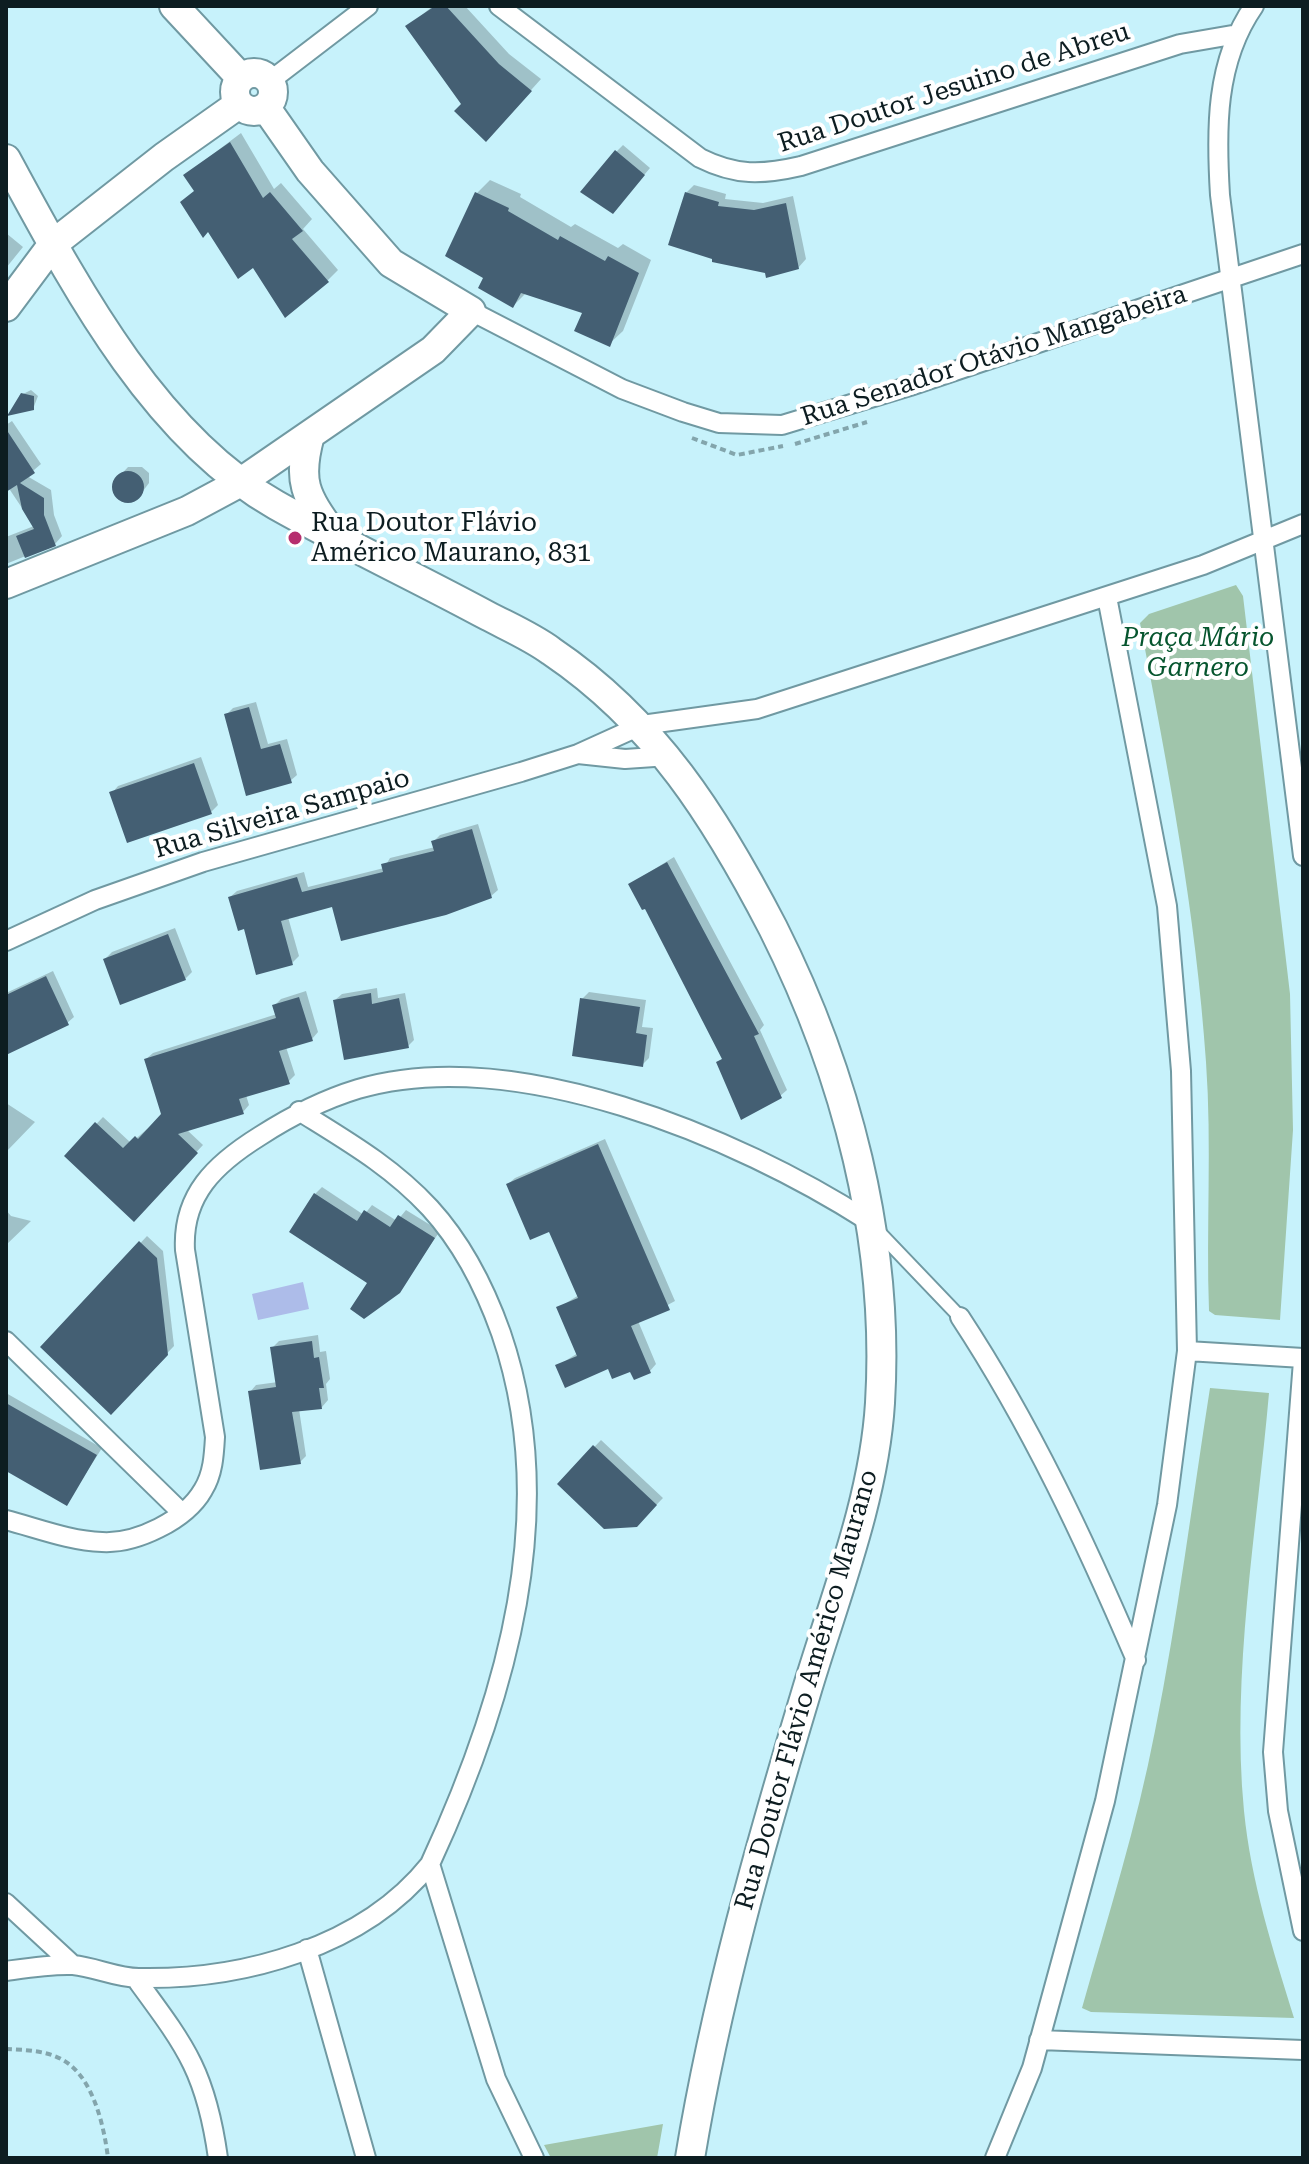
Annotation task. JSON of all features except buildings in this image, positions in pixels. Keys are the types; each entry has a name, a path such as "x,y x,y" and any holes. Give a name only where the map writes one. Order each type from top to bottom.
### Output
{"main road":[{"name":"Rua Senador Otávio Mangabeira","path":"174,6 254,93 310,171 391,263 435,293 471,311"},
{"path":"6,307 53,244 164,157 254,93"},
{"name":"Rua Doutor Flávio Américo Maurano","path":"6,159 53,244 130,364 168,413 241,482 272,503 551,650 642,725 669,756 747,877 794,970 828,1055 848,1123 881,1304 880,1406 856,1529 758,1854 699,2105 690,2158"},
{"path":"6,584 187,511 241,482 452,334 471,311"},
{"name":"Rua Doutor Flávio Américo Maurano","path":"310,435 302,468 304,483 317,512 333,534"}],"street":[{"path":"254,93 368,6"},
{"name":"Rua Doutor Jesuino de Abreu","path":"499,6 700,158 724,170 748,175 801,166 1180,44 1238,34"},
{"path":"1254,6 1238,34 1226,67 1217,140 1303,856"},
{"name":"Rua Senador Otávio Mangabeira","path":"471,311 622,389 683,412 719,423 782,425 1232,280 1303,254"},
{"path":"452,334 508,330"},
{"name":"Rua Silveira Sampaio","path":"6,941 95,900 203,862 578,754 642,725 757,709 1107,597 1266,542 1303,524"},
{"path":"995,2158 1039,2040 1105,1801 1167,1505 1187,1351 1181,1071 1167,906 1107,597"},
{"name":"Rua Silveira Sampaio","path":"578,754 625,759 669,756"},
{"path":"6,1520 102,1542 127,1540 182,1513 203,1491 213,1466 215,1437 184,1224 206,1179 236,1152 299,1111 360,1089 411,1081 472,1079 549,1085 611,1103 721,1143 821,1191 868,1221 960,1317 1003,1383 1092,1559 1136,1660"},
{"path":"6,1971 73,1965 136,1979 229,1971 283,1960 378,1911 414,1884 430,1864 495,1698 513,1621 527,1517 525,1423 492,1308 458,1245 432,1210 379,1159 299,1111"},
{"path":"6,1341 182,1513"},
{"path":"1187,1351 1303,1360 1273,1752 1278,1811 1299,1899 1303,1931"},
{"path":"430,1864 496,2079 534,2158"},
{"path":"6,1903 73,1965"},
{"path":"307,1949 366,2158"},
{"path":"136,1979 195,2064 212,2112 218,2158"},
{"path":"1039,2040 1303,2050"}],"path":[{"path":"6,2049 34,2050 63,2060 83,2081 100,2114 108,2158"}],"green space":[{"name":"Praça Mário Garnero","path":"1236,585 1243,596 1290,994 1293,1130 1280,1320 1215,1315 1209,1311 1209,1124 1201,1006 1180,841 1140,623 1149,614"},
{"path":"1210,1388 1269,1393 1243,1654 1241,1759 1244,1811 1252,1864 1294,2018 1091,2012 1082,2008 1148,1766 1171,1645"},
{"path":"663,2124 657,2158 551,2158 544,2145"}],"water":[{"path":"303,1282 309,1309 258,1320 252,1294"}],"place":[{"name":"Rua Doutor Flávio Américo Maurano, 831","path":"295,538"}]}
